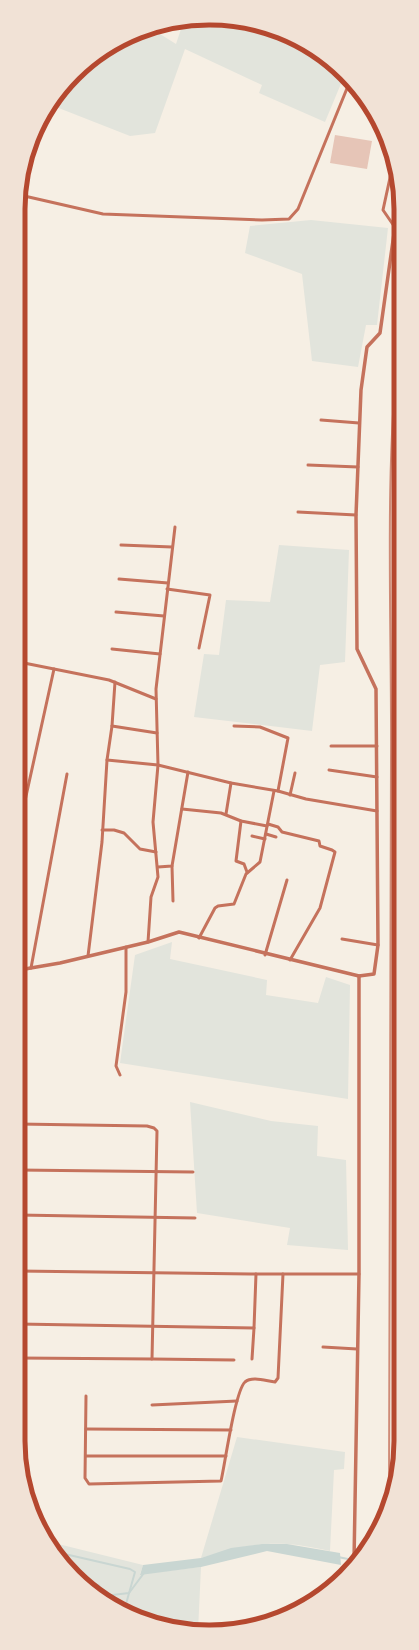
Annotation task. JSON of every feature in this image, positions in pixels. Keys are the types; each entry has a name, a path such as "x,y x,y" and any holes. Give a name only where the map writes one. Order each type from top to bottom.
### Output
{"street":[{"path":"25,196 104,214 262,220 289,219 298,209 347,87"},
{"path":"25,969 148,942 179,932 265,955 359,976 374,974 378,946 376,689 356,649 356,515 359,423 367,347 380,333 394,226 384,210 391,177"},
{"path":"321,420 359,423"},
{"path":"308,465 358,467"},
{"path":"298,512 356,515"},
{"path":"148,942 151,897 158,877 153,822 158,765 156,698 175,527"},
{"path":"121,545 172,547"},
{"path":"120,579 168,582"},
{"path":"167,589 210,595 199,648"},
{"path":"116,612 164,616"},
{"path":"112,649 160,654"},
{"path":"25,663 115,682 156,698"},
{"path":"25,801 54,669"},
{"path":"88,956 102,830 115,682"},
{"path":"112,726 157,733"},
{"path":"234,726 260,727 288,738 278,791"},
{"path":"331,746 377,746"},
{"path":"107,760 158,765 231,783 278,791 290,795 344,806 377,811"},
{"path":"329,770 377,777"},
{"path":"174,901 172,866 188,772"},
{"path":"290,795 295,773"},
{"path":"31,968 67,774"},
{"path":"226,814 231,783"},
{"path":"199,938 215,908 218,906 234,904 244,876 260,862 274,791"},
{"path":"182,809 226,814 241,821 278,827 282,832 319,841 320,846 334,852 320,908 290,960"},
{"path":"241,821 236,861 244,864 247,872"},
{"path":"102,830 114,830 124,833 140,849 156,852"},
{"path":"266,834 276,837"},
{"path":"252,836 265,839"},
{"path":"158,867 172,866"},
{"path":"265,955 287,880"},
{"path":"342,939 378,946"},
{"path":"120,1075 116,1066 126,992 126,947"},
{"path":"354,1555 359,1274 359,976"},
{"path":"25,1124 154,1128 157,1131 152,1359"},
{"path":"25,1170 193,1172"},
{"path":"25,1215 195,1218"},
{"path":"25,1271 359,1274"},
{"path":"252,1359 256,1274"},
{"path":"86,1396 86,1478 89,1484 221,1481 237,1401 244,1383 249,1379 275,1382 278,1378 283,1274"},
{"path":"25,1324 254,1328"},
{"path":"323,1347 357,1349"},
{"path":"25,1358 234,1360"},
{"path":"152,1405 237,1401"},
{"path":"86,1429 232,1430"},
{"path":"86,1456 226,1456"}],"shaded area":[{"path":"197,25 222,25 257,31 280,39 302,50 322,63 342,81 325,122 259,93 262,85 185,49 155,133 130,136 56,107 79,79 97,63 128,44 158,32 176,44 181,28"},
{"path":"311,220 388,228 377,325 366,325 358,367 312,361 302,274 245,253 250,226"},
{"path":"279,545 349,550 345,662 320,665 312,731 194,717 204,654 219,655 226,600 270,602"},
{"path":"172,942 170,959 267,980 266,995 318,1003 326,977 350,985 348,1099 120,1063 135,955"},
{"path":"190,1102 271,1121 318,1126 317,1156 346,1160 348,1250 287,1245 290,1228 197,1213"},
{"path":"237,1437 345,1452 344,1469 334,1470 330,1551 292,1544 265,1544 233,1549 201,1558"},
{"path":"56,1544 143,1565 140,1574 201,1567 198,1625 197,1625 162,1619 139,1611 117,1600 97,1587 79,1571"},
{"path":"262,1544 287,1544 340,1553 341,1565 267,1551 201,1567 140,1575 143,1565 201,1558 231,1548"},
{"path":"89,1580 100,1585 100,1589"}],"building":[{"path":"335,135 372,141 367,169 330,163"}],"waterway":[{"path":"64,1554 130,1569 135,1572 126,1605"},
{"path":"338,1557 350,1559"},
{"path":"109,1595 129,1593 144,1573"}],"railway":[{"path":"389,1482 391,855 390,497 394,391"}]}
